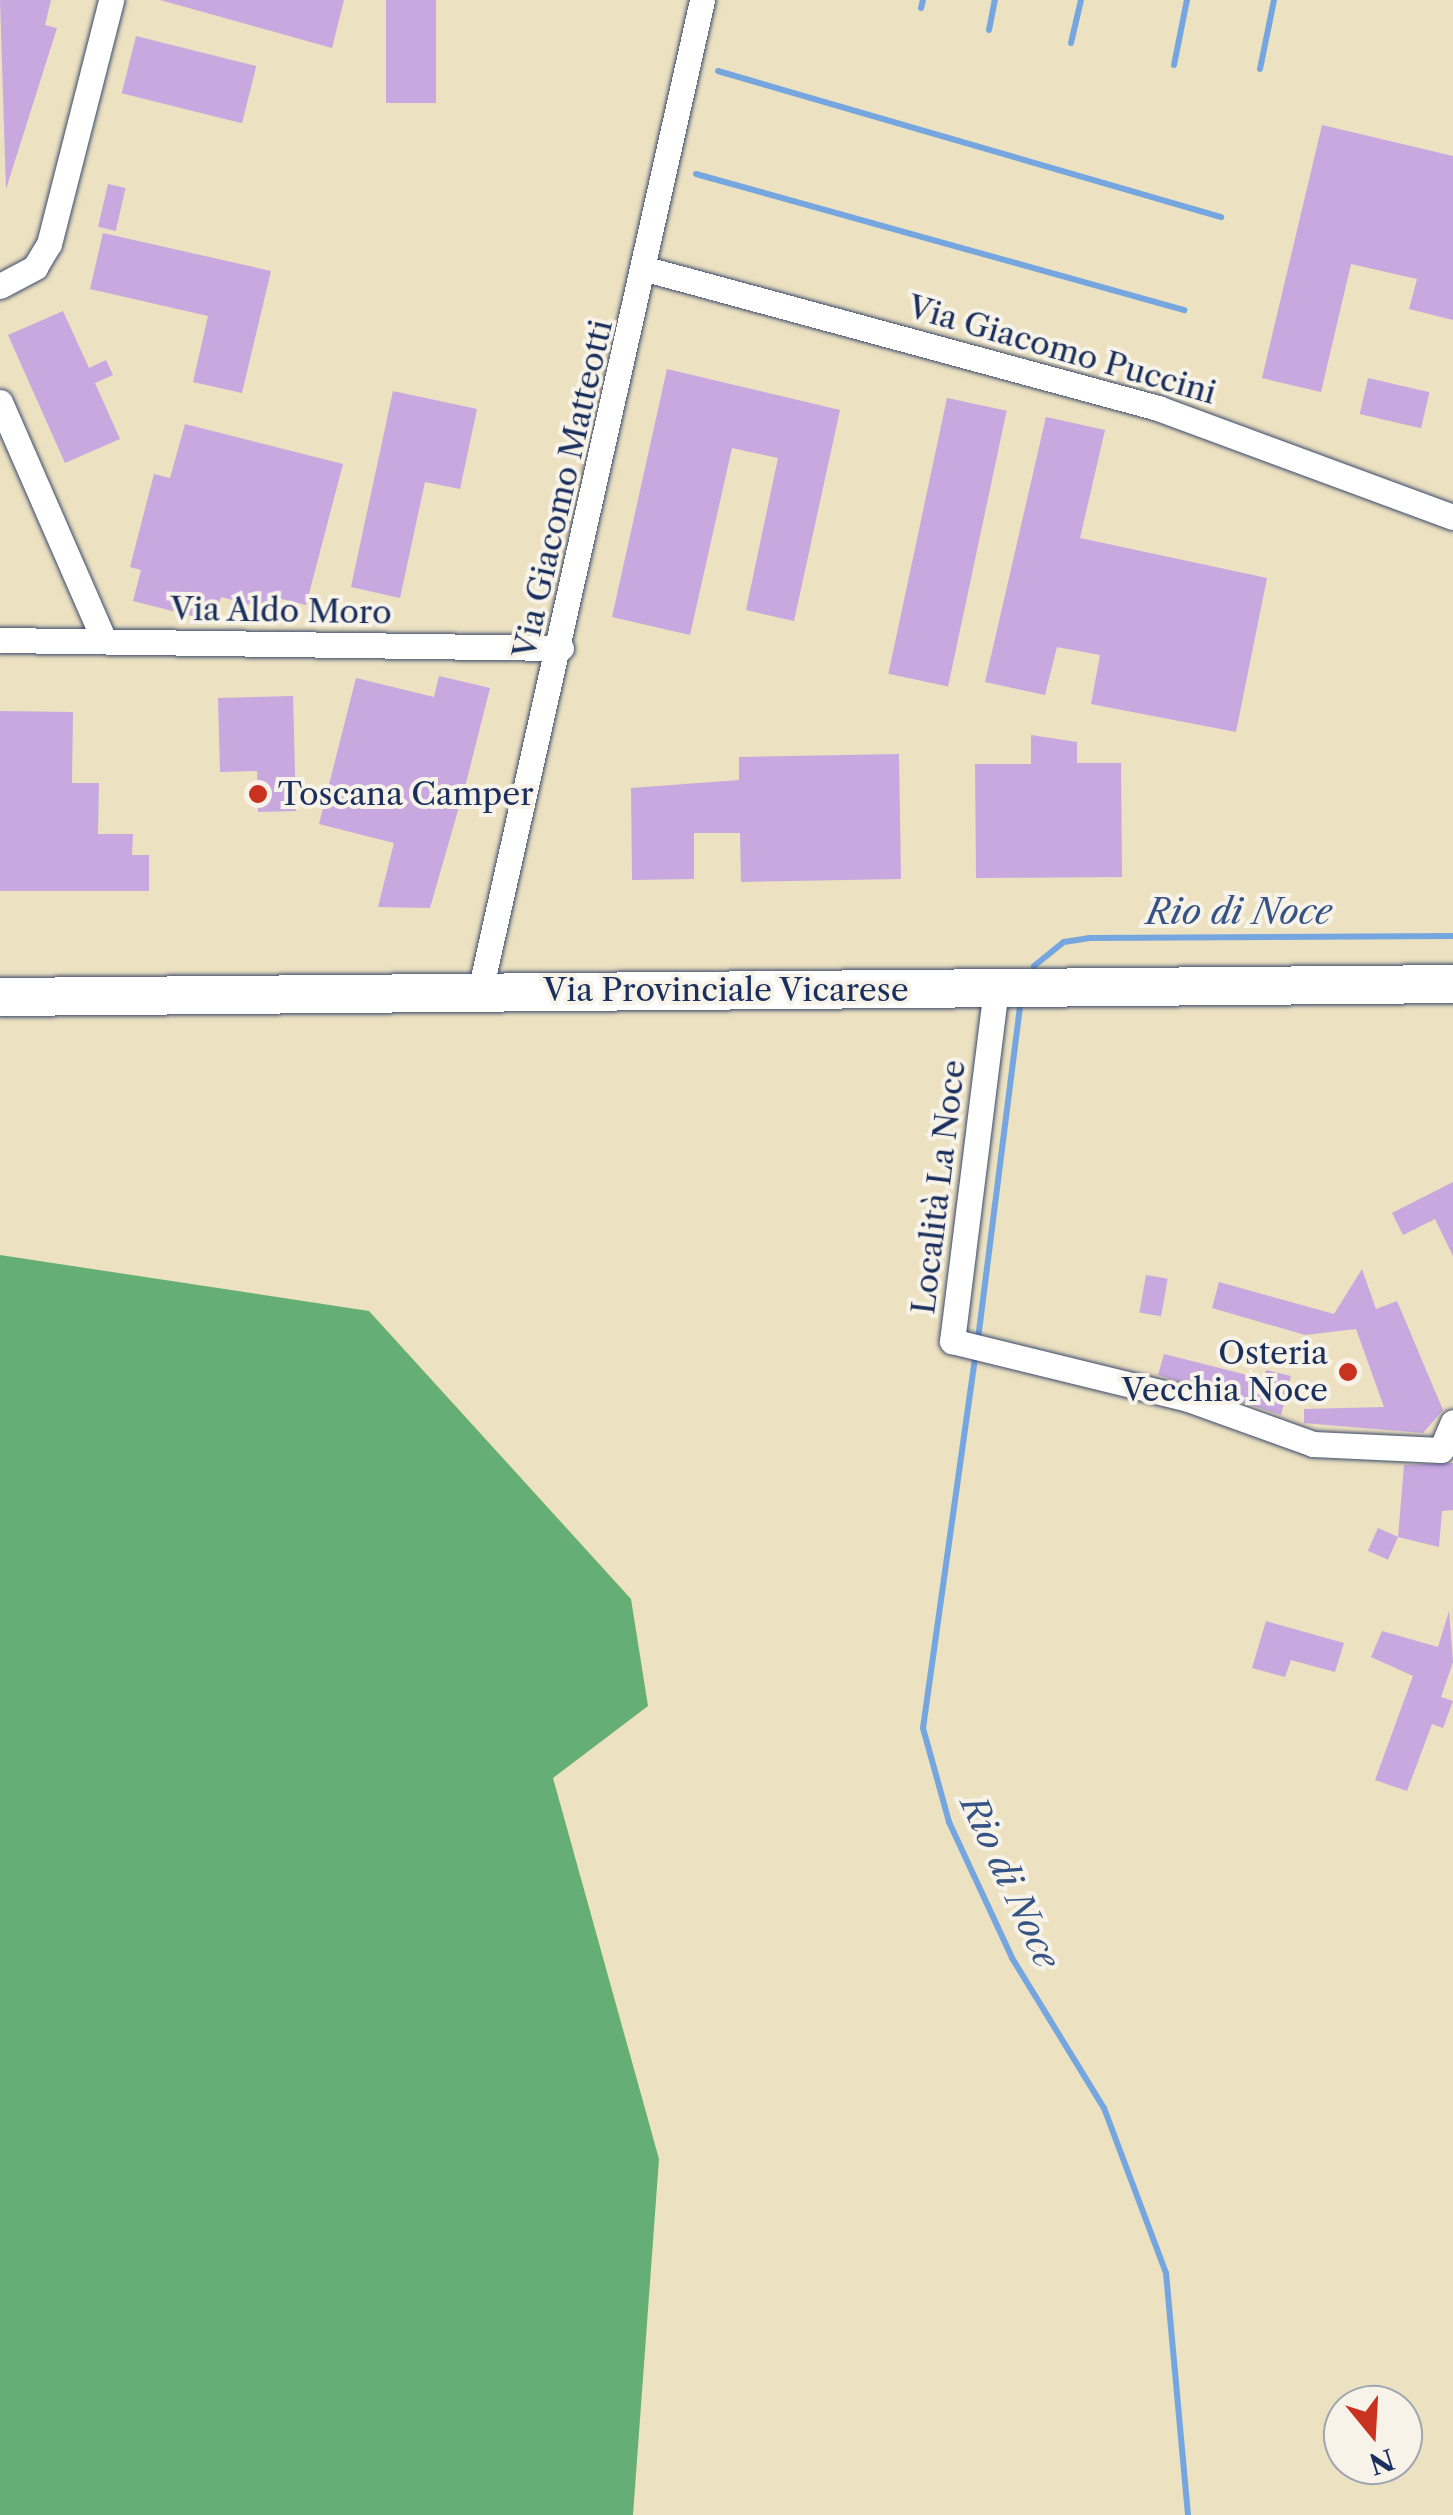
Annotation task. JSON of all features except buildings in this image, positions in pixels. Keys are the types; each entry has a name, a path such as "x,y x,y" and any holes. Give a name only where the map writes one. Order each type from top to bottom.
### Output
{"main road":[{"name":"Via Provinciale Vicarese","path":"0,997 1453,984"}],"street":[{"path":"0,286 34,267 49,244 111,0"},
{"name":"Via Giacomo Matteotti","path":"480,991 646,269 702,0"},
{"name":"Via Giacomo Puccini","path":"646,269 1158,408 1453,516"},
{"path":"0,402 104,640"},
{"name":"Via Aldo Moro","path":"0,640 561,648"},
{"name":"Località La Noce","path":"996,988 952,1341 1188,1399 1313,1444 1441,1450 1453,1422"}],"green space":[{"path":"0,1255 369,1311 631,1599 648,1706 553,1778 659,2159 633,2515 0,2515"}],"waterway":[{"path":"921,8 923,0"},
{"path":"989,30 995,0"},
{"path":"1071,43 1081,0"},
{"path":"1174,65 1187,0"},
{"path":"1260,69 1274,0"},
{"path":"718,71 1221,217"},
{"path":"696,174 1184,310"},
{"name":"Rio di Noce","path":"1034,966 1064,942 1090,938 1453,936"},
{"name":"Rio di Noce","path":"978,1339 1020,1007"},
{"name":"Rio di Noce","path":"976,1351 923,1728 949,1822 1012,1958 1104,2108 1166,2273 1188,2515"}],"place":[{"name":"Toscana Camper","path":"258,794"},
{"name":"Osteria Vecchia Noce","path":"1348,1372"}]}
